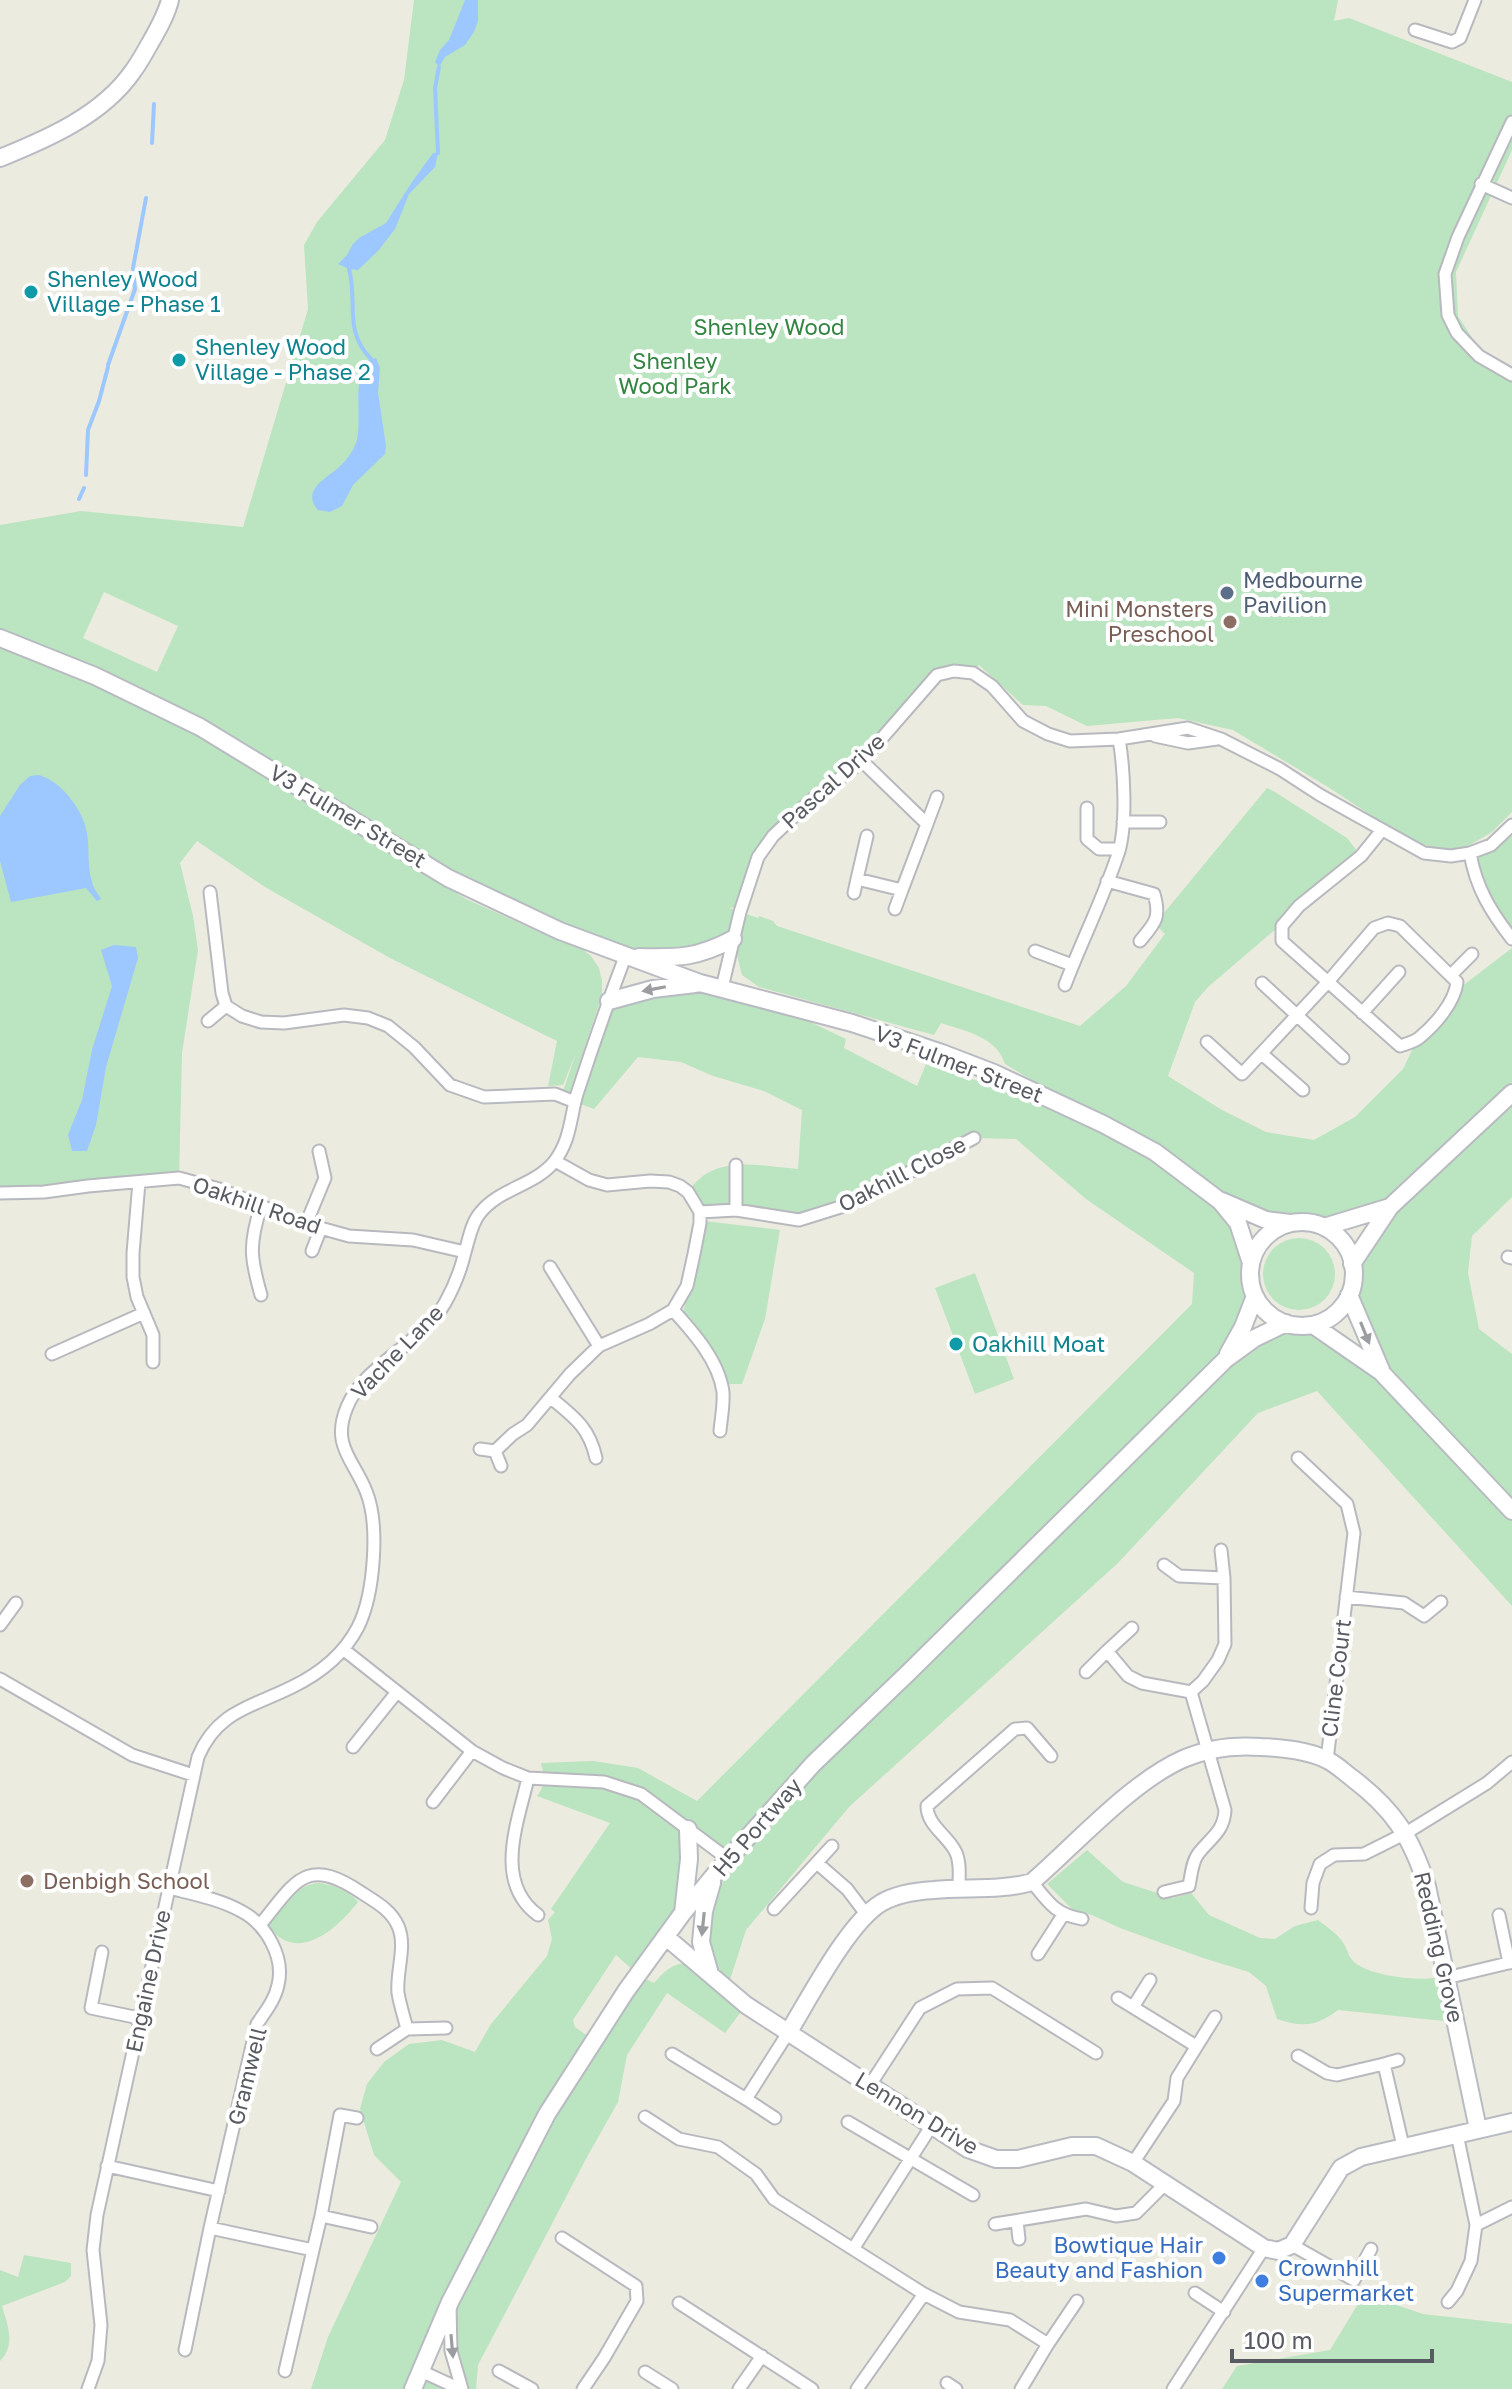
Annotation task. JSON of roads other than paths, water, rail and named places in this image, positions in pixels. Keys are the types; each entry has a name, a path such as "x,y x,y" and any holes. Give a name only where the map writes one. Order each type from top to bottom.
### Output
{"street":[{"path":"0,158 82,119 112,94 132,74 156,33 170,0"},
{"path":"1415,30 1452,42 1460,38 1475,0"},
{"path":"1512,122 1481,184 1445,274 1448,315 1457,333 1479,356 1512,375"},
{"path":"1481,184 1512,198"},
{"name":"V3 Fulmer Street","path":"0,638 95,676 200,727 448,878 560,931 700,983 852,1023 902,1040 994,1073 1103,1124 1155,1152 1220,1201 1238,1223 1251,1263"},
{"name":"Pascal Drive","path":"722,988 747,887 758,857 773,836 808,803 862,761 937,675 954,671 973,673 992,686 1023,721 1048,734 1078,742 1188,728 1221,739 1280,769 1424,853 1451,856 1470,853 1491,845 1512,825"},
{"path":"1065,985 1119,849 1123,822 1119,739"},
{"path":"862,761 927,824"},
{"path":"895,909 937,797"},
{"path":"1087,808 1087,839 1099,849 1119,849"},
{"path":"1123,822 1160,822"},
{"path":"1207,1042 1242,1074 1327,983 1374,928 1388,923 1400,926 1457,982 1455,994 1447,1007 1417,1040 1400,1046 1327,983 1282,941 1282,926 1299,906 1361,856 1382,830"},
{"path":"854,893 867,836"},
{"path":"1470,853 1485,901 1512,939"},
{"path":"857,879 902,890"},
{"path":"1107,881 1154,894 1158,909 1155,924 1140,941"},
{"path":"210,892 222,993 226,1006 242,1016 261,1022 284,1023 344,1015 368,1018 388,1026 414,1047 450,1085 484,1097 555,1094 575,1102"},
{"path":"625,957 683,958 709,951 733,939"},
{"path":"1035,951 1072,965"},
{"path":"1451,975 1472,954"},
{"name":"Vache Lane","path":"343,1649 356,1630 367,1601 374,1540 374,1523 367,1493 343,1447 340,1433 350,1398 365,1380 415,1338 445,1303 479,1214 496,1198 533,1180 555,1161 566,1142 575,1102 625,957"},
{"path":"1362,1013 1399,972"},
{"path":"609,1001 653,989 700,983"},
{"path":"1262,983 1343,1058"},
{"path":"208,1021 226,1006"},
{"path":"1262,1054 1303,1090"},
{"path":"1352,1264 1390,1207 1512,1093"},
{"name":"Oakhill Close","path":"700,1212 736,1210 799,1220 847,1205 974,1138"},
{"path":"306,1224 325,1178 319,1151"},
{"path":"495,1451 527,1425 570,1374 599,1346 673,1310 687,1286 700,1223 700,1212 688,1192 669,1182 607,1185 589,1180 555,1161"},
{"path":"736,1165 736,1210"},
{"name":"Oakhill Road","path":"0,1193 44,1192 179,1178 219,1189 306,1224 349,1236 413,1240 465,1252"},
{"path":"139,1182 133,1277 153,1335 153,1362"},
{"name":"V3 Fulmer Street","path":"1220,1201 1266,1220 1291,1223"},
{"path":"261,1206 252,1235 251,1261 261,1295"},
{"path":"1324,1227 1390,1207"},
{"path":"1307,1222 1324,1227 1337,1236 1347,1249 1352,1264 1354,1275 1349,1295 1334,1314 1313,1325 1286,1323 1262,1308 1250,1282 1251,1263 1256,1249 1277,1228 1291,1223 1307,1222"},
{"path":"312,1251 321,1228"},
{"path":"550,1267 599,1346"},
{"path":"1349,1295 1381,1372"},
{"name":"H5 Portway","path":"1226,1359 1255,1296"},
{"path":"673,1310 699,1338 716,1371 723,1392 720,1431"},
{"path":"52,1354 144,1313"},
{"name":"H5 Portway","path":"413,2389 450,2302 547,2114 626,1991 682,1914 813,1764 1226,1359 1255,1338 1286,1323"},
{"path":"1313,1325 1381,1372 1512,1511"},
{"path":"551,1398 582,1423 596,1458"},
{"path":"480,1449 495,1451"},
{"path":"495,1451 501,1466"},
{"name":"Cline Court","path":"1298,1458 1347,1504 1354,1533 1327,1760"},
{"path":"1191,1692 1218,1660 1225,1644 1221,1550"},
{"path":"1164,1565 1179,1576 1224,1578"},
{"name":"Cline Court","path":"1346,1597 1404,1603 1424,1616 1441,1602"},
{"path":"0,1625 16,1603"},
{"path":"1086,1672 1132,1628"},
{"path":"343,1649 472,1751 503,1768 528,1778 604,1782 641,1794 728,1859"},
{"name":"Engaine Drive","path":"88,2389 98,2361 101,2325 93,2250 97,2212 193,1775 204,1741 235,1711 291,1688 315,1674 343,1649"},
{"path":"1107,1651 1128,1676 1142,1683 1191,1692"},
{"path":"0,1679 132,1755 193,1775"},
{"path":"353,1747 397,1692"},
{"path":"1164,1892 1189,1886 1196,1856 1220,1832 1225,1818 1191,1692"},
{"path":"959,1887 958,1858 954,1848 927,1816 927,1806 1015,1729 1027,1728 1051,1756"},
{"name":"Redding Grove","path":"1032,1882 1145,1781 1183,1759 1209,1750 1243,1746 1285,1748 1327,1760 1377,1797 1406,1833 1417,1855 1427,1886 1478,2129"},
{"path":"433,1802 472,1751"},
{"path":"1311,1908 1313,1883 1320,1864 1334,1855 1364,1854 1406,1833 1487,1783 1512,1762"},
{"path":"528,1778 512,1850 512,1867 522,1899 538,1915"},
{"path":"682,1914 689,1859 688,1829"},
{"path":"774,1909 832,1846"},
{"path":"817,1863 847,1889 866,1914"},
{"path":"169,1888 215,1900 242,1911 260,1925 294,1884 308,1876 323,1873 340,1878 388,1910 399,1927 398,1992 407,2029"},
{"path":"710,1974 701,1942 704,1911 715,1874"},
{"path":"746,2099 852,1931 866,1914 883,1902 916,1891 1032,1882 1063,1915 1082,1919"},
{"path":"1038,1954 1063,1915"},
{"path":"1446,1978 1511,1963 1499,1915"},
{"name":"Gramwell","path":"185,2350 257,2024 279,1983 279,1961 260,1925"},
{"name":"Lennon Drive","path":"666,1937 746,2005 968,2149 996,2159 1018,2159 1072,2146 1096,2146 1133,2163 1278,2248"},
{"path":"102,1952 91,2008 139,2018"},
{"path":"1133,2007 1150,1980"},
{"path":"870,2085 920,2008 957,1989 992,1988 1096,2053"},
{"path":"1118,1998 1196,2046"},
{"path":"1133,2163 1174,2101 1177,2078 1215,2017"},
{"path":"377,2049 407,2029 446,2028"},
{"path":"672,2054 775,2118"},
{"path":"1298,2056 1327,2073 1337,2075 1398,2060"},
{"path":"1384,2064 1403,2146"},
{"path":"285,2371 321,2216 336,2114 357,2118"},
{"path":"645,2117 679,2139 718,2147 756,2174 774,2199 924,2294 959,2312 1010,2320 1048,2344"},
{"path":"848,2122 973,2195"},
{"path":"1173,2389 1224,2312 1341,2168 1361,2157 1512,2122"},
{"path":"853,2249 932,2125"},
{"path":"1448,2302 1457,2291 1471,2261 1476,2225 1457,2134"},
{"path":"107,2166 219,2191"},
{"path":"995,2224 1086,2209 1116,2216 1136,2213 1165,2184"},
{"path":"1476,2225 1512,2207"},
{"path":"321,2216 371,2227"},
{"path":"1017,2221 1019,2239"},
{"path":"210,2228 313,2250"},
{"path":"562,2238 636,2286 637,2301 583,2389"},
{"path":"1278,2248 1354,2280 1371,2249"},
{"path":"1195,2293 1224,2312"},
{"path":"857,2389 924,2294"},
{"path":"1021,2389 1077,2301"},
{"path":"450,2302 451,2351 461,2389"},
{"path":"679,2303 812,2389"},
{"path":"739,2389 762,2356"},
{"path":"421,2371 461,2389"},
{"path":"499,2371 532,2389"},
{"path":"645,2372 672,2389"}],"water":[{"path":"465,0 478,0 478,21 474,32 465,45 445,57 439,67 435,62 449,40"},
{"path":"433,153 438,153 435,167 409,194 395,229 378,251 358,270 338,264 359,238 386,223"},
{"path":"376,358 380,368 378,393 385,454 353,485 342,506 330,512 318,510 313,503 313,491 344,463 356,443 359,381 367,362"},
{"path":"38,775 60,787 82,817 88,839 90,875 101,899 97,901 86,888 11,902 0,861 0,816 20,785 30,776"},
{"path":"114,945 136,947 138,958 106,1067 96,1125 87,1151 72,1151 68,1135 82,1100 92,1050 112,986 101,950"}],"waterway":[{"path":"438,153 435,88 439,67"},
{"path":"152,143 154,104"},
{"path":"108,365 135,289 133,268 146,198"},
{"path":"349,269 354,326 362,348 371,359"},
{"path":"86,475 88,430 108,367"},
{"path":"79,499 84,488"}],"place":[{"name":"Shenley Wood Village - Phase 1","path":"31,292"},
{"name":"Shenley Wood Village - Phase 2","path":"179,360"},
{"name":"Medbourne Pavilion","path":"1227,593"},
{"name":"Mini Monsters Preschool","path":"1230,622"},
{"name":"Oakhill Moat","path":"956,1344"},
{"name":"Denbigh School","path":"27,1881"},
{"name":"Bowtique Hair Beauty and Fashion","path":"1219,2258"},
{"name":"Crownhill Supermarket","path":"1262,2281"}],"park label":[{"name":"Shenley Wood","path":"769,327"},
{"name":"Shenley Wood Park","path":"675,374"}]}
